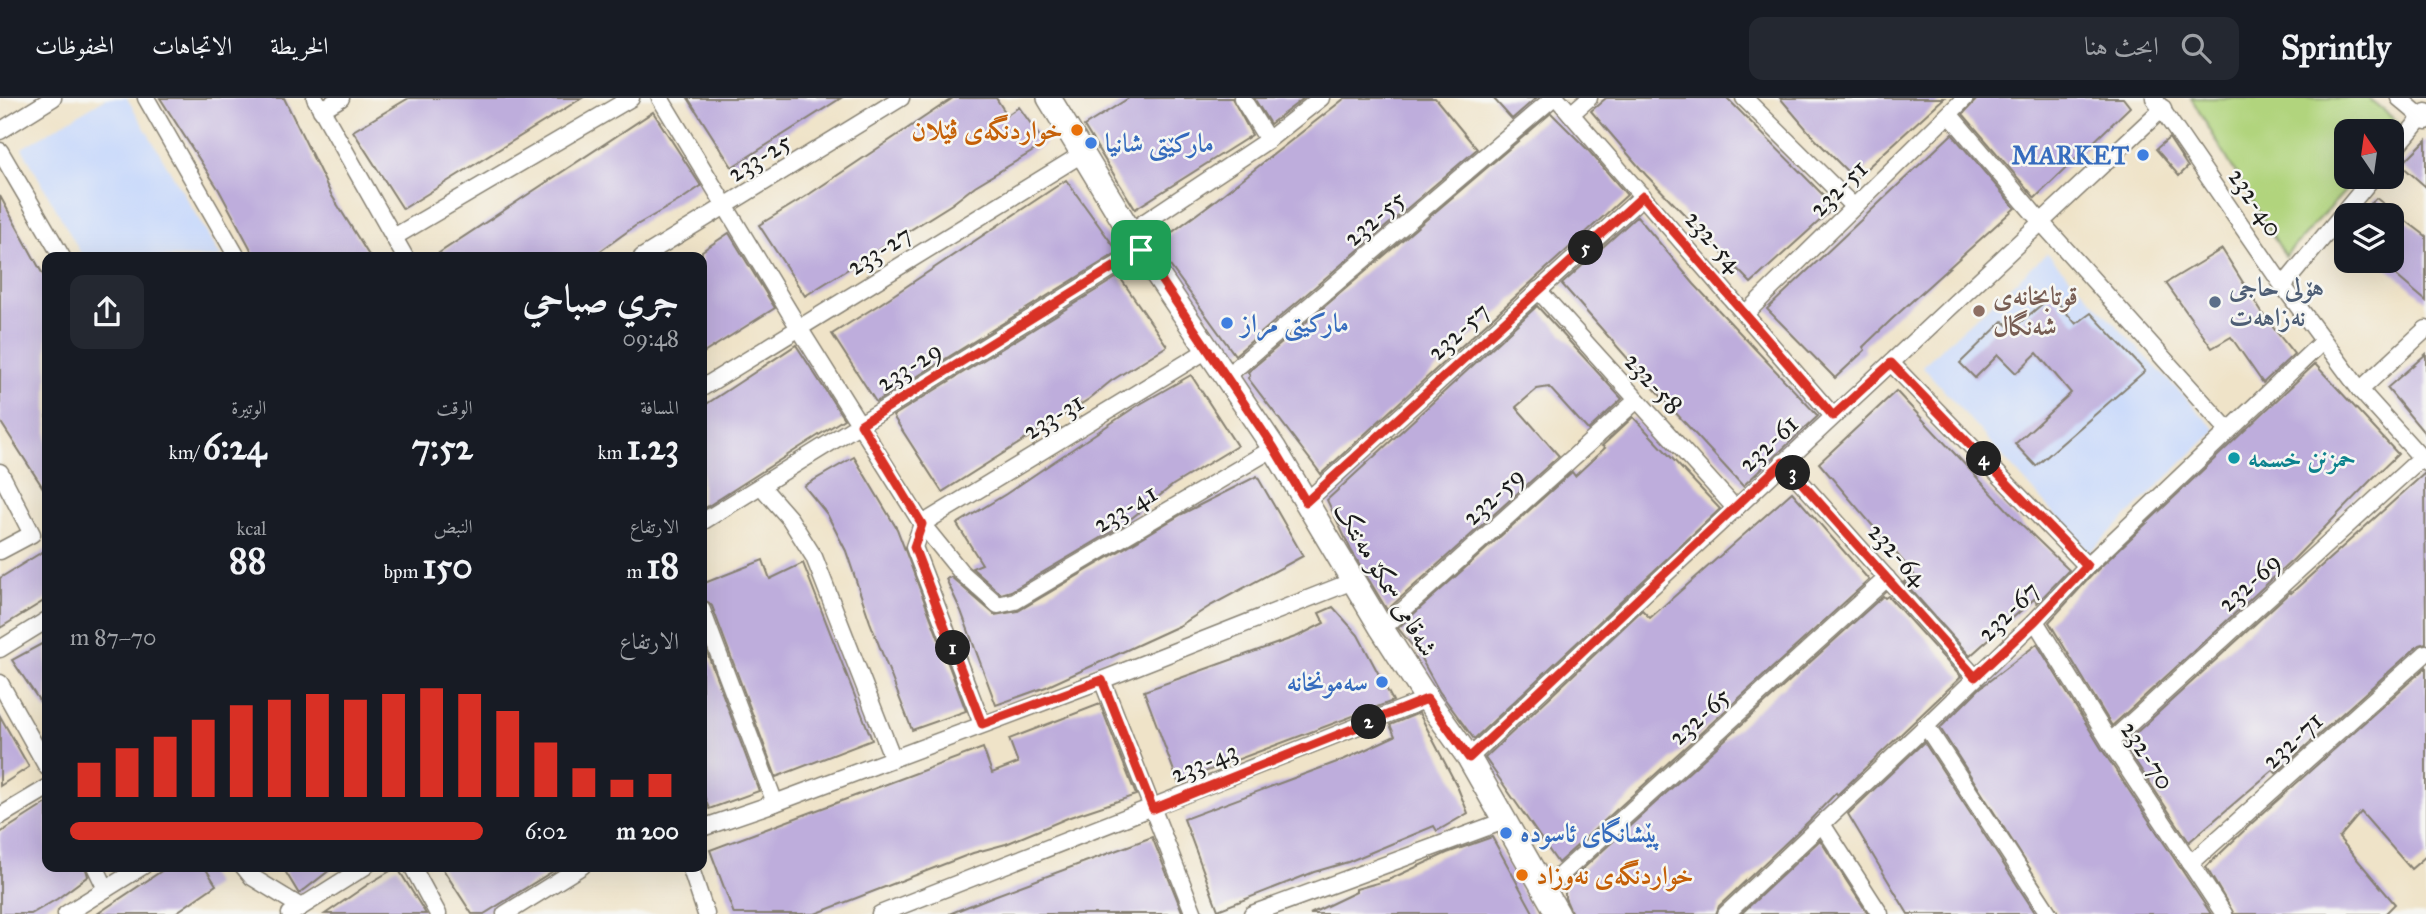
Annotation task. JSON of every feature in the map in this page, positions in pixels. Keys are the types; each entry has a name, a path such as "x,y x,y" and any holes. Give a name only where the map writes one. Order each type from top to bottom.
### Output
{"main road":[{"name":"شەقامی سمکۆ مەنتک","path":"1049,98 1136,241 1274,448 1382,629 1469,758 1558,914"}],"street":[{"path":"0,131 53,98"},
{"path":"146,98 234,252"},
{"path":"341,98 318,104 402,252"},
{"path":"394,237 631,98"},
{"path":"660,98 922,524 914,547 982,724"},
{"name":"233-25","path":"650,252 901,98"},
{"path":"1242,98 1269,140"},
{"name":"233-29","path":"707,519 861,424 1136,241 1321,98"},
{"name":"232-54","path":"1555,98 1833,416"},
{"name":"232-55","path":"1227,376 1555,98"},
{"path":"1571,114 1589,98"},
{"path":"1744,98 1854,207"},
{"path":"2399,98 2425,117 2404,140"},
{"name":"232-61","path":"1469,758 2041,222 2159,103"},
{"name":"232-40","path":"2159,103 2323,341 2360,390 2423,460"},
{"path":"1956,104 2041,222 2228,430"},
{"name":"232-51","path":"1745,314 1956,104"},
{"path":"0,151 59,252"},
{"name":"233-27","path":"707,385 1082,155"},
{"path":"2283,286 2363,189"},
{"name":"232-57","path":"1306,502 1643,196"},
{"name":"232-58","path":"1538,290 1735,508"},
{"path":"2360,390 2426,329"},
{"name":"232-67","path":"1726,914 1926,726 2035,621 2087,566 2323,341"},
{"name":"233-31","path":"922,524 1209,349"},
{"path":"1891,363 2087,566"},
{"name":"232-59","path":"1382,629 1637,400"},
{"name":"233-41","path":"922,524 961,572 998,605 1015,601 1274,448"},
{"name":"232-69","path":"2110,742 2423,460"},
{"name":"232-64","path":"1783,462 1975,677"},
{"path":"0,472 32,534 0,551"},
{"path":"761,486 790,519 814,557 893,758"},
{"name":"232-65","path":"1544,890 1886,578"},
{"path":"707,826 1102,680 1353,581"},
{"name":"232-70","path":"2035,621 2110,742 2224,914"},
{"path":"0,649 42,623"},
{"path":"707,623 775,803"},
{"name":"232-71","path":"2190,864 2426,653"},
{"path":"1102,680 1194,914"},
{"path":"0,683 42,758"},
{"name":"233-43","path":"880,914 1153,809 1427,699"},
{"path":"1926,726 2049,914"},
{"path":"0,816 42,791"},
{"path":"1252,914 1504,821"},
{"path":"1822,824 1880,914"},
{"path":"98,872 106,890"},
{"path":"66,914 134,872"},
{"path":"248,872 295,910 356,872"},
{"path":"415,872 438,914"},
{"path":"505,914 572,872"},
{"path":"692,872 706,914"}],"shaded area":[{"path":"106,98 127,98 218,252 80,252 22,148"},
{"path":"2047,253 2216,430 2089,553 1922,366"}],"green space":[{"path":"2191,98 2368,98 2394,119 2334,119 2334,189 2347,189 2285,256"}],"building":[{"path":"160,98 284,98 332,196 367,252 252,252 219,190"},
{"path":"409,98 582,98 403,209 353,131"},
{"path":"688,98 841,98 732,167"},
{"path":"953,98 996,98 1007,115 1019,107 1045,144 805,296 759,225"},
{"path":"1129,98 1232,98 1252,135 1135,209 1084,126"},
{"path":"1254,98 1304,98 1270,124"},
{"path":"1345,98 1435,98 1477,149 1235,355 1155,245"},
{"path":"1493,98 1536,98 1512,119"},
{"path":"1606,98 1727,98 1835,207 1751,283 1646,175 1591,111"},
{"path":"1780,98 1944,98 1855,179 1814,138"},
{"path":"1978,98 2123,98 2130,107 2035,198 1963,114"},
{"path":"653,112 701,186 635,226 599,252 441,252"},
{"path":"1551,113 1627,195 1321,474 1248,378 1248,372"},
{"path":"1952,134 2015,208 1891,320 1863,347 1865,350 1835,378 1767,309"},
{"path":"2169,138 2188,167 2179,176 2156,149"},
{"path":"2426,140 2426,187 2404,168 2404,162"},
{"path":"1066,180 1118,252 876,402 832,334"},
{"path":"0,196 42,273 42,486 0,421"},
{"path":"1637,216 1694,284 1818,416 1743,486 1562,284"},
{"path":"2404,219 2426,236 2426,301 2393,273 2404,273"},
{"path":"729,233 775,308 707,351 707,252 702,251"},
{"path":"2222,249 2264,316 2294,354 2263,383 2231,337 2212,348 2166,283"},
{"path":"1119,276 1167,346 942,492 893,416"},
{"path":"2052,296 2076,324 2091,313 2145,371 2036,466 2015,444 2071,393 2037,353 2016,373 1998,355 1975,378 1960,363 2003,321 2012,329"},
{"path":"1537,306 1622,399 1588,430 1549,387 1537,389 1516,407 1559,456 1387,610 1351,550 1327,500"},
{"path":"796,345 844,419 707,507 707,404"},
{"path":"2426,354 2426,435 2387,388"},
{"path":"2315,364 2398,454 2294,559 2112,726 2049,622 2094,573"},
{"path":"1191,375 1237,446 1173,485 1123,525 1011,591 1001,594 972,568 982,564 957,524 1135,407"},
{"path":"1896,391 2014,517 2069,570 2037,603 2034,599 1970,656 1904,582 1914,574 1819,463"},
{"path":"1633,417 1720,509 1474,739 1439,691 1418,653 1398,628 1572,472 1575,476"},
{"path":"854,457 897,529 966,711 912,730 846,551 827,514 804,486"},
{"path":"2425,473 2426,643 2419,645 2276,773 2273,770 2189,842 2124,744"},
{"path":"1257,476 1303,556 1210,606 1179,626 1046,687 996,705 961,611 946,579 951,577 995,615 1018,611 1182,514"},
{"path":"1792,492 1869,580 1558,863 1485,758 1642,610 1650,618"},
{"path":"42,552 42,602 0,628 0,578"},
{"path":"763,560 770,579 803,563 872,740 776,777 712,606 707,602 707,582"},
{"path":"1883,596 1888,596 1961,677 1719,906 1716,914 1572,914 1565,898 1565,885"},
{"path":"1333,607 1358,635 1393,701 1178,782 1144,691 1298,636 1324,623 1319,613"},
{"path":"42,644 42,705 12,660"},
{"path":"2037,644 2101,748 2211,914 2059,914 1940,728 1980,688"},
{"path":"707,652 759,791 709,809 707,804"},
{"path":"2426,667 2426,856 2411,869 2361,812 2339,838 2395,904 2385,914 2234,914 2206,867"},
{"path":"1100,704 1136,795 1070,817 1006,844 973,853 815,914 734,914 710,850 983,748 992,773 1018,763 1009,739"},
{"path":"1419,713 1468,813 1437,831 1434,826 1348,862 1314,872 1218,910 1184,819 1345,759 1395,736 1390,725"},
{"path":"0,716 29,767 0,786"},
{"path":"1924,742 2036,914 1908,914 1848,814"},
{"path":"42,806 42,872 87,872 88,876 31,914 0,914 0,833"},
{"path":"1152,837 1183,914 949,914 991,897"},
{"path":"1492,837 1534,914 1310,914 1356,892 1356,889 1388,880 1447,853"},
{"path":"1820,840 1868,914 1741,914"},
{"path":"160,872 208,872 216,885 174,914 97,914"},
{"path":"286,872 327,872 299,894"},
{"path":"389,872 400,872 426,914 325,914"},
{"path":"445,872 551,872 484,914 472,914"}],"place":[{"name":"خواردنگەی ڤێلان","path":"1077,130"},
{"name":"مارکێتی شانیا","path":"1091,143"},
{"name":"MARKET","path":"2143,155"},
{"name":"هۆلی حاجی نەزاهەت","path":"2215,302"},
{"name":"قوتابخانەی شەنگال","path":"1979,311"},
{"name":"مارکیتی مراز","path":"1227,323"},
{"name":"حمزنن خسمه","path":"2234,458"},
{"name":"سەمونخانە","path":"1382,682"},
{"name":"پێشانگای ئاسودە","path":"1506,833"},
{"name":"خواردنگەی نەوزاد","path":"1522,875"}],"route":[{"path":"1643,196 1833,416 1891,363 2087,566 2035,621 1975,677 1783,462 1469,758 1427,699 1153,809 1102,680 982,724 914,547 922,524 861,424 1141,250 1274,448 1306,502 1643,196"}]}
